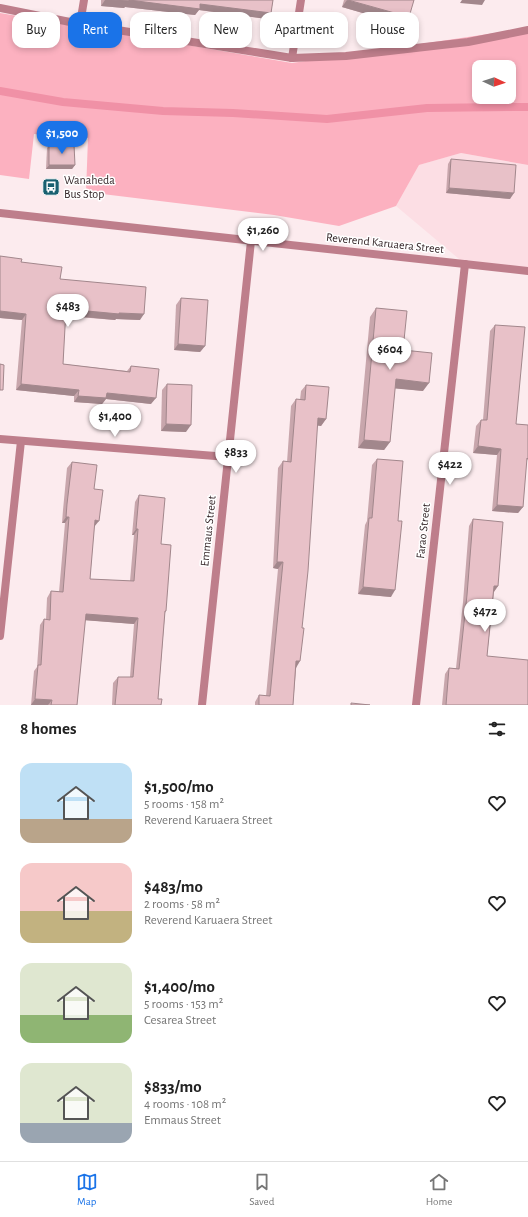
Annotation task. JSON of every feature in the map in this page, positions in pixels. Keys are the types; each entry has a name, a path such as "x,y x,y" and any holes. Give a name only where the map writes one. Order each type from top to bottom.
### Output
{"street":[{"path":"82,12 84,0"},
{"path":"292,58 301,0"},
{"path":"0,8 68,22"},
{"path":"122,31 292,58 346,56 468,42 528,30"},
{"name":"Reverend Karuaera Street","path":"0,213 528,271"},
{"name":"Emmaus Street","path":"202,705 252,241"},
{"name":"Farao Street","path":"416,705 465,264"},
{"path":"0,439 228,457"},
{"path":"0,636 21,441"}],"shaded area":[{"path":"0,13 12,15 12,48 60,48 60,23 68,25 68,48 122,48 122,34 130,35 130,48 191,48 191,46 292,63 393,48 419,48 419,44 528,28 528,165 461,153 419,165 396,206 339,226 274,215 86,192 88,138 34,134 29,179 0,175"},
{"path":"461,153 528,165 528,271 465,264 396,206 419,165"}],"building":[{"path":"129,0 273,0 271,12 200,4 200,9"},
{"path":"348,0 414,0 410,12 391,12"},
{"path":"49,145 74,145 75,165 49,165"},
{"path":"451,159 516,165 514,193 449,188"},
{"path":"0,256 22,259 21,262 62,267 60,279 146,287 144,314 119,314 66,309 63,364 130,372 131,366 159,369 156,398 107,393 106,398 78,396 79,390 21,384 26,314 0,311"},
{"path":"181,298 208,300 205,346 178,344"},
{"path":"376,308 407,311 403,350 432,353 429,383 396,379 390,442 364,440"},
{"path":"495,325 525,327 516,424 528,425 528,459 527,458 523,507 497,505 501,449 478,446 481,420 487,420"},
{"path":"0,364 4,365 3,390 0,390"},
{"path":"167,384 192,385 191,425 166,424"},
{"path":"306,385 329,387 326,419 318,418 308,571 302,628 304,628 300,661 296,661 293,705 259,705 259,695 270,696 283,562 277,562 283,461 291,462 296,399 305,400"},
{"path":"377,459 403,461 398,521 402,521 395,590 363,587 369,518 372,518"},
{"path":"72,462 97,465 94,489 103,490 99,521 95,520 90,579 134,581 139,495 165,498 161,544 171,545 158,699 162,699 161,705 115,705 118,677 133,677 138,618 86,614 77,705 51,705 52,700 35,699 38,665 41,665 44,619 50,620 51,591 63,592 69,517 66,517"},
{"path":"473,519 503,522 498,586 494,586 487,656 528,660 528,705 446,705 449,668 459,669"},
{"path":"351,703 370,705 351,705"}],"waterway":[{"path":"0,91 63,102 163,111 233,113 327,119 427,108 528,107"}],"place":[{"name":"Wanaheda Bus Stop","path":"51,187"}]}
